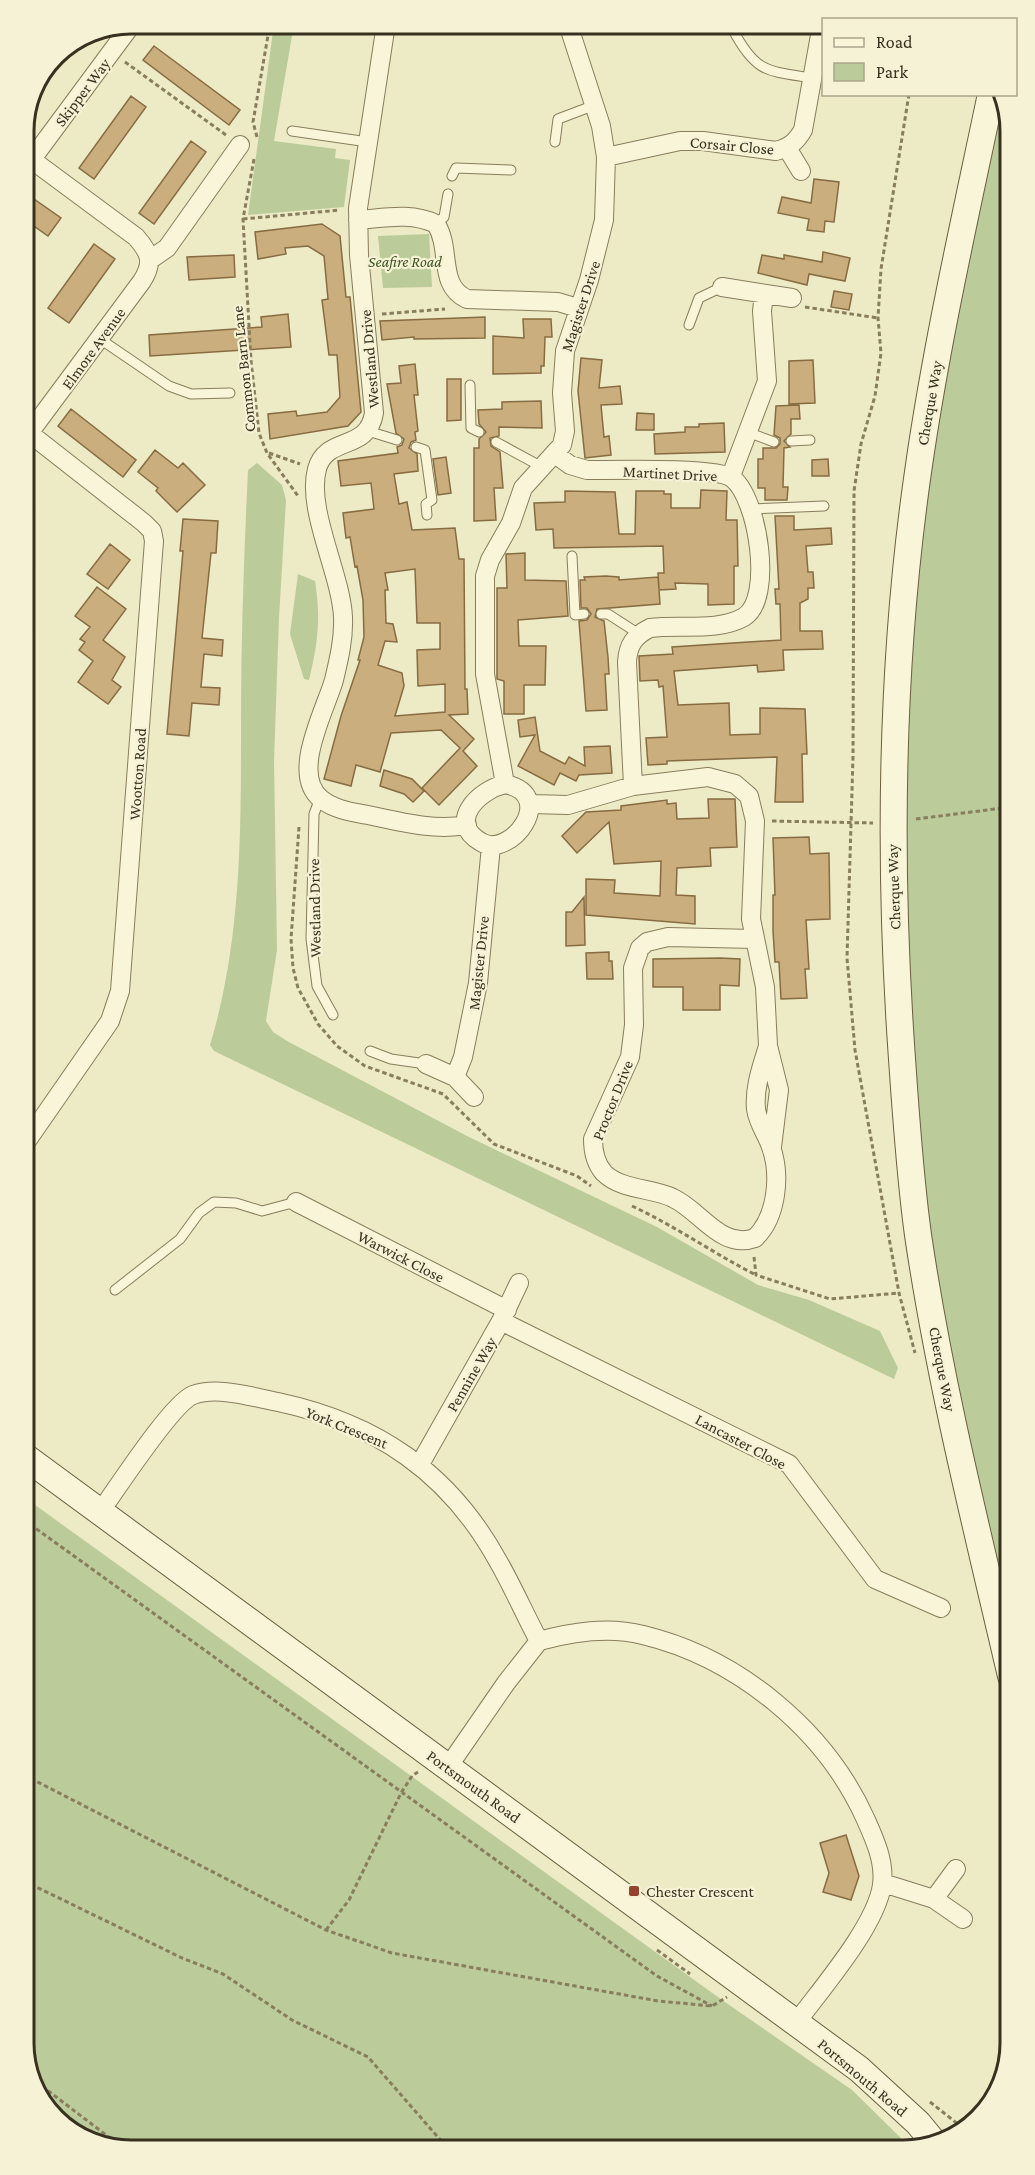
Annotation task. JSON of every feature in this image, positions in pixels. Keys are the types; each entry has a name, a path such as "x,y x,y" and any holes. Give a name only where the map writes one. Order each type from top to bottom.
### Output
{"street":[{"name":"Westland Drive","path":"320,798 311,786 308,759 333,682 344,631 342,606 320,517 315,482 316,470 327,452 362,436 368,430 374,413 358,214 384,34"},
{"name":"Skipper Way","path":"35,148 124,35"},
{"name":"Magister Drive","path":"505,784 485,674 485,576 490,560 511,523 523,488 549,460 565,431 562,393 565,351 598,249 604,220 606,157 595,105 572,35"},
{"name":"Corsair Close","path":"606,157 680,141 703,141 776,151 788,148 803,130 820,35"},
{"name":"Cherque Way","path":"991,96 941,332 918,468 902,631 891,823 895,962 918,1235 959,1452 1000,1629"},
{"name":"Elmore Avenue","path":"35,423 142,282 149,270 151,259 167,248 248,147"},
{"name":"Corsair Close","path":"788,148 801,171"},
{"path":"35,162 136,237 147,249 151,259"},
{"path":"358,214 425,218 436,224 446,249 449,282 458,295 480,301 558,302 578,308"},
{"path":"722,287 792,298"},
{"path":"731,476 750,433 767,381 762,312 764,294"},
{"name":"Wootton Road","path":"34,1130 110,1022 120,991 154,540 152,531 144,523 35,441"},
{"name":"Martinet Drive","path":"549,460 587,470 700,471 731,476 743,490 752,509 758,546 759,596 746,616 722,624 662,627 639,634"},
{"path":"633,786 627,662 631,642 639,634"},
{"path":"531,804 568,805 633,786 708,777 723,779 735,784 749,796 755,821 751,898 754,939 765,987 768,1046 755,1094 760,1125 772,1147 775,1167 773,1206 762,1232 752,1239"},
{"path":"505,784 519,789 531,804 529,816 517,833 503,844 491,846 476,838 467,825 468,810 473,801 488,789 505,784"},
{"path":"320,798 346,811 411,824 448,829 467,825"},
{"name":"Magister Drive","path":"455,1077 463,1057 478,983 491,846"},
{"name":"Proctor Drive","path":"752,1239 742,1242 729,1239 674,1198 620,1182 605,1174 593,1150 597,1128 630,1057 634,1025 633,968 640,948 647,942 668,937 754,939"},
{"path":"426,1064 455,1077 474,1097"},
{"name":"Warwick Close","path":"296,1202 504,1316"},
{"name":"Pennine Way","path":"420,1464 504,1316 519,1283"},
{"name":"Lancaster Close","path":"504,1316 789,1464 875,1579 941,1608"},
{"name":"York Crescent","path":"100,1512 172,1413 191,1395 218,1392 297,1406 356,1426 393,1445 420,1464 453,1496 498,1560 539,1641"},
{"name":"Portsmouth Road","path":"34,1464 859,2069 918,2123 929,2137"},
{"path":"448,1767 506,1683 539,1641 571,1633 602,1631 641,1634 683,1647 750,1682 796,1721 829,1758 855,1795 880,1853 883,1883 879,1902 866,1925 796,2023"},
{"path":"934,1899 956,1869"},
{"path":"883,1883 934,1899 963,1918"},
{"path":"859,2069 946,2131"},
{"name":"Portsmouth Road","path":"918,2123 935,2135"}],"lane":[{"path":"736,35 748,58 769,72 812,78"},
{"path":"555,142 558,119 595,105"},
{"path":"292,131 368,142"},
{"path":"452,176 456,168 512,170"},
{"path":"436,224 444,217 448,194"},
{"path":"689,325 699,298 722,287"},
{"path":"100,339 169,386 191,394 230,393"},
{"path":"470,385 471,428 479,432"},
{"path":"368,430 397,440"},
{"path":"750,433 774,442"},
{"path":"791,441 810,440"},
{"path":"496,442 549,460"},
{"path":"416,447 425,450 432,500 426,504 427,515"},
{"path":"752,509 824,506"},
{"path":"572,556 575,615 584,615"},
{"path":"601,614 608,614 639,634"},
{"name":"Westland Drive","path":"320,798 314,814 311,939 317,986 333,1016"},
{"path":"370,1051 391,1059 426,1064"},
{"path":"115,1290 180,1239 199,1213 214,1202 236,1203 262,1211 296,1202"}],"path":[{"path":"257,138 253,122 268,34"},
{"path":"111,52 248,147"},
{"name":"Common Barn Lane","path":"248,147 243,219 251,361 259,433 267,453 303,503"},
{"path":"243,219 358,214"},
{"path":"792,298 801,307 878,318"},
{"path":"365,316 445,309"},
{"path":"755,821 891,823 1000,808"},
{"path":"752,1239 756,1275 776,1284 830,1299 899,1293"},
{"path":"34,1527 657,1976 712,2006"},
{"path":"326,1930 349,1900 401,1793 412,1776 419,1772"},
{"path":"34,1779 326,1930 392,1953 658,2001 712,2006 730,1995"},
{"path":"34,1886 183,1958 223,1974 292,2020 368,2057 440,2140"},
{"path":"46,2089 111,2139"}],"green space":[{"path":"273,34 292,34 274,141 336,149 335,158 350,160 344,207 248,215"},
{"path":"988,96 994,96 999,112 1000,131 1000,1600 959,1452 895,962 901,631"},
{"name":"Seafire Road","path":"429,234 432,287 383,288 378,236"},
{"path":"257,463 282,485 286,500 274,761 277,950 266,1021 273,1032 469,1137 657,1227 758,1285 809,1300 880,1331 898,1368 894,1379 214,1051 210,1045 221,1005 228,965 238,884 242,627 248,470"},
{"path":"298,574 315,581 317,594 318,630 309,680 304,679 290,634"},
{"path":"34,1504 722,2000 852,2090 903,2140 125,2140 112,2139 88,2131 77,2124 54,2103 47,2092 36,2063 34,2044"}],"building":[{"path":"154,46 240,110 229,125 143,60"},
{"path":"131,96 146,107 94,179 79,168"},
{"path":"191,141 206,152 154,224 139,213"},
{"path":"814,179 839,182 834,222 825,221 824,232 807,230 809,219 778,213 782,197 811,203"},
{"path":"35,200 61,218 48,236 35,227"},
{"path":"322,224 340,236 346,297 350,297 361,412 348,426 270,439 268,414 296,411 297,416 327,412 340,397 337,355 329,355 322,300 328,299 324,256 308,246 285,248 286,254 258,259 255,232"},
{"path":"94,244 115,259 69,323 48,308"},
{"path":"823,252 850,258 845,281 809,274 807,285 758,273 762,255 784,259 784,255 822,262"},
{"path":"234,255 235,277 189,280 187,257"},
{"path":"834,291 852,294 849,310 831,307"},
{"path":"288,314 291,347 150,356 149,335 262,327 261,317"},
{"path":"485,317 485,338 414,339 414,337 382,340 380,321"},
{"path":"523,319 551,319 552,337 545,337 544,366 541,366 541,373 493,374 493,336 524,338"},
{"path":"581,358 602,360 599,388 620,386 622,404 601,405 604,437 609,436 611,455 585,458 578,391"},
{"path":"813,360 815,403 789,404 789,361"},
{"path":"415,364 418,395 414,395 418,431 415,432 416,440 411,442 409,448 417,454 418,471 394,474 399,504 407,502 412,530 455,528 459,559 464,559 465,689 467,689 468,714 449,715 474,739 463,751 477,766 439,805 422,788 460,748 441,730 391,733 380,772 356,765 351,786 324,779 341,716 360,660 358,660 364,637 363,600 350,537 346,538 343,513 374,509 371,483 341,486 338,461 398,453 397,447 402,445 404,439 396,433 387,384 401,383 399,366","holes":["415,569 417,623 440,623 440,649 417,650 418,686 445,684 445,712 395,716 404,686 402,673 378,665 385,641 397,642 393,624 386,623 385,590 388,590 385,573"]},
{"path":"447,379 461,379 461,420 447,421"},
{"path":"541,401 542,428 499,427 499,436 490,438 491,446 500,452 503,488 494,488 496,520 474,521 474,448 479,448 479,439 486,432 479,424 478,410 502,409 502,402"},
{"path":"799,405 800,419 791,419 791,434 784,441 790,447 784,448 783,487 788,487 787,500 765,500 765,488 758,488 758,459 763,459 763,448 776,448 780,444 780,438 774,435 776,406"},
{"path":"71,409 136,460 123,477 58,426"},
{"path":"637,413 654,414 654,430 636,430"},
{"path":"724,423 725,452 655,454 654,434 685,432 685,427 699,427 699,424"},
{"path":"155,450 178,468 183,463 205,485 177,512 156,491 158,488 138,472"},
{"path":"446,457 451,493 438,495 433,459"},
{"path":"828,459 829,476 812,476 812,460"},
{"path":"701,490 727,491 726,520 737,520 738,566 734,566 734,604 708,605 708,584 675,583 676,589 659,590 660,604 597,609 595,617 604,621 608,657 609,674 605,674 607,710 586,711 579,621 587,620 591,614 587,608 581,608 580,580 585,580 584,577 606,576 619,577 619,580 658,577 659,589 658,573 664,573 663,546 554,548 553,529 536,530 534,503 565,502 565,491 615,492 619,534 635,534 636,491 664,491 664,494 671,494 671,508 700,508"},
{"path":"775,516 794,516 794,530 831,528 832,544 806,546 808,572 813,572 814,588 808,588 808,599 800,603 800,631 822,631 823,649 783,650 784,670 758,672 757,665 674,671 678,705 729,703 730,735 760,734 760,708 805,709 807,754 802,754 803,802 775,802 777,757 667,761 667,764 648,765 646,738 667,737 663,686 659,687 658,680 640,681 639,656 673,654 672,647 781,640 780,604 776,604 775,589 779,589"},
{"path":"183,519 218,521 216,553 211,553 202,638 223,640 222,656 204,654 201,687 220,688 219,705 192,703 189,736 167,734 183,551 180,551"},
{"path":"110,544 130,560 108,589 87,574"},
{"path":"525,553 525,580 566,581 568,616 518,620 519,646 546,646 545,685 524,685 524,714 504,714 504,681 497,679 497,588 507,588 506,554"},
{"path":"97,587 126,609 103,640 125,657 112,680 121,687 108,704 78,682 93,661 79,650 85,642 80,639 90,627 75,616"},
{"path":"535,717 540,751 565,764 569,757 585,766 584,747 610,746 612,773 579,775 576,781 560,773 554,785 518,766 535,735 520,737 518,720"},
{"path":"384,770 412,779 424,791 413,802 404,794 380,786"},
{"path":"708,799 735,799 737,847 710,848 711,866 677,868 676,895 695,896 695,924 586,915 586,879 615,880 614,893 660,896 661,861 614,864 609,822 577,853 562,836 586,812 621,810 621,806 667,800 667,804 676,803 677,819 709,818"},
{"path":"809,837 810,854 829,853 830,919 806,920 809,969 805,969 807,998 781,999 779,962 775,962 773,931 773,895 775,895 773,838"},
{"path":"584,897 585,945 566,946 566,912 572,912"},
{"path":"609,952 613,979 587,979 586,953"},
{"path":"653,959 740,959 739,986 720,985 720,1010 683,1010 683,987 653,987"},
{"path":"846,1835 859,1876 851,1900 823,1892 829,1873 820,1843"}],"place":[{"name":"Chester Crescent","path":"634,1891"}]}
